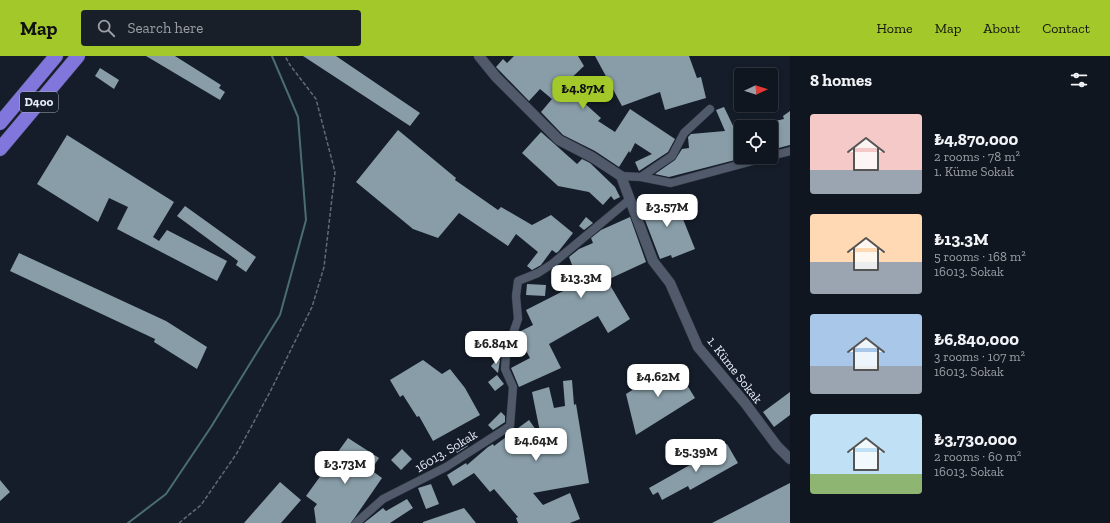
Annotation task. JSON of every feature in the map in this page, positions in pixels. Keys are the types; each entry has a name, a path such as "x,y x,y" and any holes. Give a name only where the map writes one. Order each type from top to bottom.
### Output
{"highway":[{"name":"D400","path":"0,123 56,56"},
{"name":"D400","path":"0,148 78,56"}],"street":[{"path":"479,56 496,78 559,140 592,157 621,176 641,177 671,183 741,164"},
{"path":"641,177 672,156 684,133 710,108"},
{"path":"778,154 790,151"},
{"name":"1. Küme Sokak","path":"621,176 653,261 670,283 698,346 745,403 777,446 790,459"},
{"name":"16013. Sokak","path":"356,523 383,499 446,467 510,426 513,387 505,369 506,354 518,319 516,296 518,281 538,273 552,264 629,200"}],"path":[{"path":"178,523 201,504 237,453 270,392 312,307 324,267 335,172 316,99 290,65 285,56"}],"building":[{"path":"146,56 175,56 221,85 219,88 225,92 220,100"},
{"path":"303,56 336,56 420,113 410,126"},
{"path":"514,56 578,56 584,66 564,85 601,118 598,121 615,132 630,109 675,139 668,152 639,171 635,162 652,154 635,143 630,153 629,151 619,167 595,151 563,135 541,112 552,99 540,89 529,101 496,67 503,59 507,63"},
{"path":"595,56 689,56 697,78 701,77 706,98 665,110 660,92 622,106"},
{"path":"100,68 119,80 114,89 95,76"},
{"path":"724,107 734,128 734,160 669,177 655,174 675,160 682,149 689,148 688,137 691,134 725,131 716,110"},
{"path":"790,111 790,145 778,148 778,120 784,119 783,116"},
{"path":"398,130 456,178 455,180 498,210 501,207 532,225 551,215 573,233 558,252 556,253 552,250 541,265 532,270 527,266 538,252 516,234 508,246 459,213 438,238 413,229 356,182"},
{"path":"541,132 577,164 582,159 590,163 615,187 620,197 614,200 611,196 603,205 589,192 558,186 522,153"},
{"path":"67,135 174,202 153,237 159,241 167,230 227,261 217,281 117,229 128,207 109,198 98,222 37,184"},
{"path":"673,194 695,249 672,258 671,255 660,259 640,207"},
{"path":"185,206 256,257 246,272 236,265 238,261 177,216"},
{"path":"586,217 593,223 584,230 579,226"},
{"path":"630,217 646,262 607,280 630,319 608,333 598,316 549,344 561,368 519,387 511,368 530,358 518,336 519,332 533,325 526,310 579,283 569,257 579,249 593,243 591,238 601,230"},
{"path":"19,253 166,321 207,347 197,369 154,342 155,339 10,271"},
{"path":"527,284 546,285 545,296 526,295"},
{"path":"498,358 500,360 498,373 491,366"},
{"path":"423,360 442,374 450,369 465,388 480,415 433,441 419,416 417,417 403,395 400,397 390,380"},
{"path":"674,364 695,398 636,435 626,394"},
{"path":"497,375 504,384 495,391 488,382"},
{"path":"572,380 574,405 576,404 589,483 533,493 543,505 570,493 580,519 570,523 518,523 516,518 518,517 494,489 490,492 474,473 453,486 447,475 466,463 467,465 488,447 493,444 494,446 529,420 541,437 532,392 549,387 554,408 565,406 563,381"},
{"path":"790,392 790,415 774,427 763,412"},
{"path":"501,412 505,416 505,422 493,430 488,425"},
{"path":"348,438 379,458 371,470 382,478 351,523 316,523 314,508 317,504 306,496"},
{"path":"463,439 468,446 457,453 453,447"},
{"path":"727,444 738,463 690,490 688,486 662,500 658,492 653,495 649,488"},
{"path":"402,449 412,459 401,470 391,460"},
{"path":"0,480 10,492 0,501"},
{"path":"280,482 301,500 281,523 244,523"},
{"path":"790,483 790,523 712,523"},
{"path":"431,484 439,504 426,509 418,488"},
{"path":"407,499 413,508 390,523 364,523 383,508 386,511"},
{"path":"464,508 476,523 423,523 423,522"}],"waterway":[{"path":"128,523 166,494 211,427 280,315 306,220 298,117 272,56"}]}
